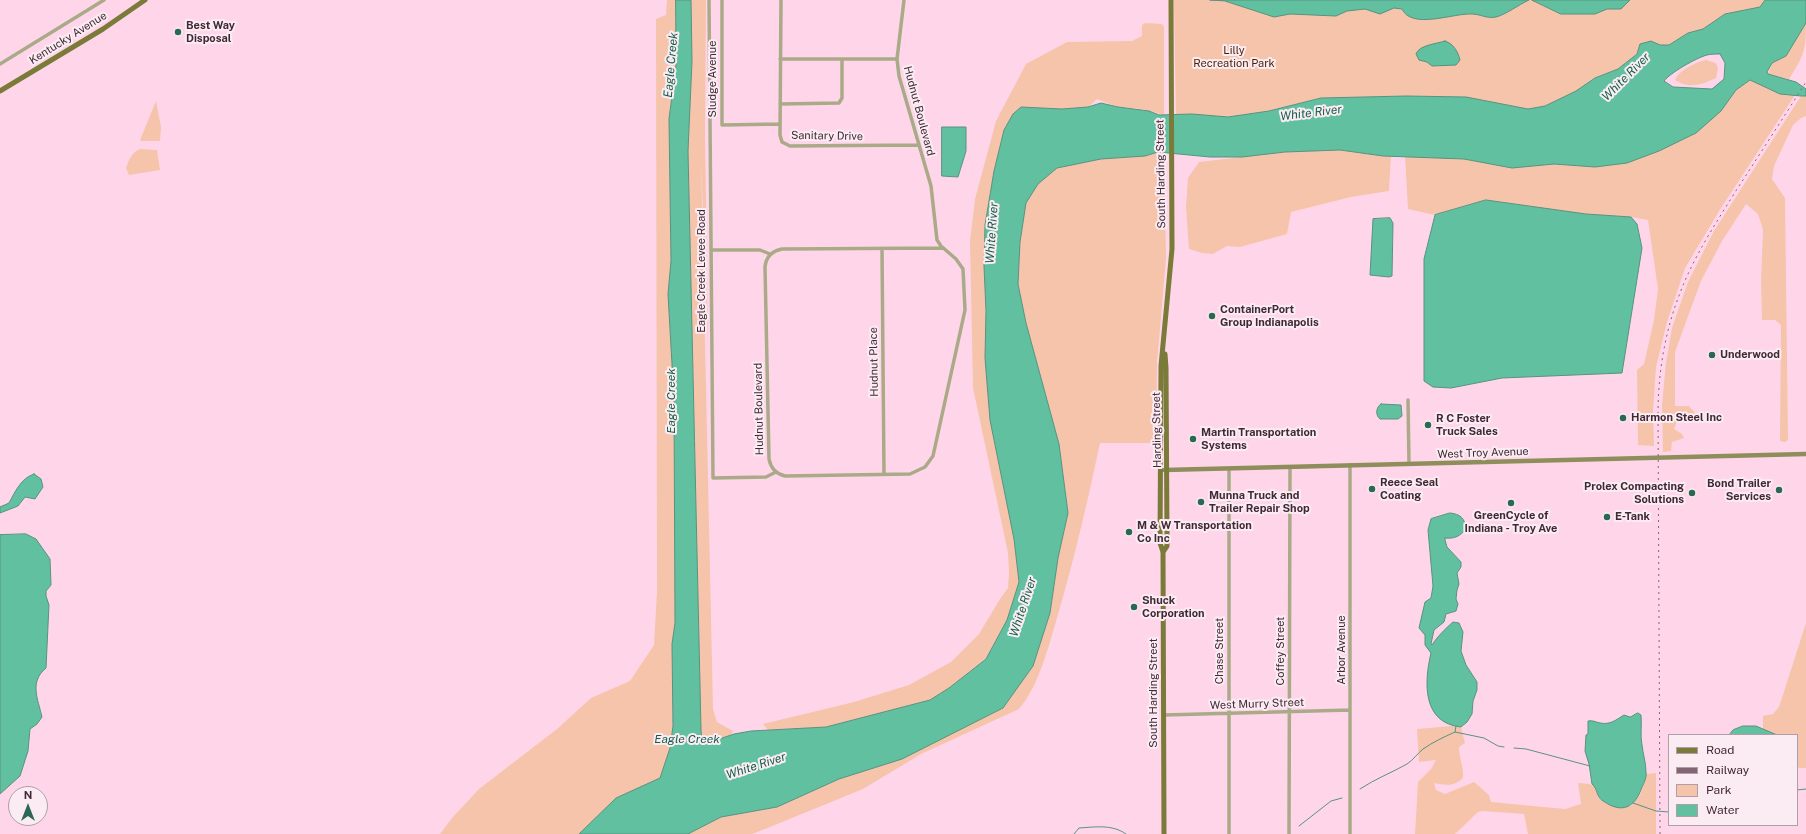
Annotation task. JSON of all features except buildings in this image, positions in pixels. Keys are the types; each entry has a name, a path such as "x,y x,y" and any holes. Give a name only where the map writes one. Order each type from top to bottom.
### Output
{"main road":[{"name":"Kentucky Avenue","path":"0,91 90,36 145,0"},
{"name":"South Harding Street","path":"1164,348 1172,264 1170,58 1171,0"},
{"name":"Harding Street","path":"1163,552 1167,543 1168,470 1166,368 1164,348"},
{"name":"Harding Street","path":"1163,552 1160,543 1160,470 1161,366 1164,348"},
{"name":"West Troy Avenue","path":"1160,470 1806,454"},
{"name":"South Harding Street","path":"1163,552 1164,834"}],"street":[{"path":"0,64 104,0"},
{"name":"Eagle Creek Levee Road","path":"709,0 713,478 766,477 776,472"},
{"name":"Sludge Avenue","path":"722,0 722,125 780,124"},
{"name":"Sanitary Drive","path":"781,0 781,140 790,146 918,145"},
{"name":"Hudnut Boulevard","path":"770,254 766,260 765,267 769,459 771,466 776,472 785,476 916,472 927,466 933,456 965,310 963,269 956,259 943,248 937,240 932,191 898,76 897,59 904,0"},
{"path":"780,59 897,59"},
{"path":"780,104 839,103 842,98 842,59"},
{"path":"710,250 760,250 770,254 782,249 882,250 943,248"},
{"name":"Hudnut Place","path":"882,250 884,474"},
{"path":"1408,400 1408,464"},
{"name":"Arbor Avenue","path":"1350,466 1350,834"},
{"name":"Coffey Street","path":"1289,834 1290,467"},
{"name":"Chase Street","path":"1229,469 1229,834"},
{"name":"West Murry Street","path":"1164,715 1350,710"}],"green space":[{"path":"667,0 676,0 677,7 676,65 669,119 671,261 668,294 674,399 675,623 672,644 673,726 670,748 660,778 616,798 579,834 440,834 452,818 479,789 557,729 591,698 630,681 654,645 657,592 656,19 666,15"},
{"path":"691,0 706,0 705,135 708,351 701,157 713,709 717,722 733,731 731,735 705,744 702,743 701,730 688,151 692,61"},
{"name":"Lilly Recreation Park","path":"1174,0 1765,0 1760,7 1725,14 1703,29 1688,33 1669,45 1660,45 1638,50 1637,53 1618,69 1595,78 1576,91 1545,106 1528,109 1466,97 1406,96 1321,98 1269,111 1228,117 1176,115"},
{"path":"1145,23 1162,24 1164,27 1164,115 1142,109 1118,107 1097,99 1088,107 1062,109 1021,107 1013,114 1004,130 994,171 985,225 984,266 990,420 1014,539 1019,582 1007,620 986,658 949,688 930,700 826,727 768,730 763,724 854,702 909,685 951,662 979,634 1008,588 1008,553 973,388 970,241 975,199 996,121 1026,64 1067,42 1132,41 1142,36 1142,25"},
{"path":"1806,23 1805,47 1798,64 1789,79 1768,74 1772,63 1786,56"},
{"path":"1706,60 1716,63 1718,68 1716,78 1706,83 1695,85 1680,83 1675,80 1684,70"},
{"path":"1750,80 1785,95 1795,95 1721,208 1685,268 1667,322 1656,367 1653,411 1654,446 1638,445 1637,370 1644,364 1654,320 1658,289 1648,220 1631,217 1586,214 1486,200 1435,215 1408,209 1405,156 1464,159 1512,168 1554,164 1595,167 1721,111 1736,90"},
{"path":"1801,96 1806,96 1806,116 1801,118 1793,125 1774,166 1772,179 1785,198 1788,440 1785,442 1780,441 1781,325 1775,320 1762,320 1761,280 1763,230 1758,214 1746,204 1722,241 1701,281 1675,352 1675,406 1689,406 1696,414 1694,417 1678,419 1674,429 1682,434 1684,438 1672,442 1671,451 1663,452 1662,405 1666,363 1672,328 1688,282 1714,231"},
{"path":"156,101 161,127 160,141 141,141 140,140"},
{"path":"140,149 157,150 160,170 129,175 126,168 128,162 132,155"},
{"path":"1340,150 1391,156 1389,191 1351,197 1291,212 1287,234 1240,247 1227,246 1213,254 1202,253 1189,249 1186,207 1188,178 1199,162 1285,152"},
{"path":"1158,152 1164,152 1166,258 1157,363 1156,443 1100,443 1081,528 1059,611 1044,662 1033,688 1026,699 1019,709 921,754 863,789 765,829 752,834 688,834 721,817 777,807 839,779 902,758 1003,708 1033,666 1050,613 1058,558 1068,513 1059,444 1026,323 1018,284 1020,242 1026,203 1038,184 1057,168 1101,159 1145,156"},
{"path":"1806,623 1806,768 1799,768 1798,766 1798,734 1774,734 1763,730 1763,716 1773,714 1779,707"},
{"path":"1452,726 1461,727 1465,743 1459,747 1463,778 1453,784 1446,785 1434,783 1436,790 1445,794 1474,782 1489,795 1491,802 1565,809 1581,804 1578,783 1583,783 1592,785 1596,789 1598,798 1609,805 1631,806 1640,795 1647,774 1656,773 1656,834 1528,834 1524,814 1482,811 1478,812 1455,834 1415,834 1418,782 1431,769 1436,760 1419,762 1417,729"}],"water":[{"path":"676,0 691,0 692,61 688,151 701,730 702,743 705,744 734,734 751,731 826,727 930,700 949,688 986,659 1007,620 1019,582 1014,539 990,420 985,358 985,225 994,171 1004,130 1013,114 1021,107 1062,109 1088,107 1101,103 1149,111 1159,115 1192,114 1228,117 1269,111 1321,98 1406,96 1466,97 1528,109 1545,106 1576,91 1595,78 1618,69 1637,54 1640,44 1651,41 1660,45 1669,45 1688,33 1703,29 1725,14 1760,7 1765,0 1806,0 1806,23 1786,56 1772,63 1767,72 1768,74 1796,82 1806,89 1806,96 1780,94 1750,80 1736,90 1721,111 1696,133 1659,151 1627,163 1595,167 1554,164 1512,168 1464,159 1383,156 1340,150 1285,152 1242,157 1210,157 1158,152 1145,156 1101,159 1057,168 1038,184 1026,203 1020,242 1018,284 1026,323 1059,444 1068,513 1058,558 1050,613 1033,666 1003,708 902,759 839,779 777,807 721,817 688,834 579,834 616,798 660,778 670,748 673,726 672,644 675,623 674,399 668,294 671,261 669,119 676,65","holes":["1720,54 1725,63 1724,79 1712,89 1673,87 1664,81 1684,66 1707,55"]},
{"path":"1210,0 1529,0 1496,17 1464,14 1424,20 1407,15 1402,9 1394,8 1380,14 1365,9 1347,11 1336,16 1290,14 1274,17 1225,1"},
{"path":"1532,0 1630,0 1621,9 1607,9 1595,14 1561,14"},
{"path":"1445,41 1453,46 1458,54 1460,60 1456,65 1432,66 1427,62 1419,60 1416,54 1418,51 1428,45"},
{"path":"942,127 966,127 966,151 958,177 942,176"},
{"path":"1486,200 1586,214 1631,217 1637,224 1642,248 1622,373 1502,378 1451,388 1433,387 1424,381 1424,259 1435,215"},
{"path":"1390,218 1393,223 1392,276 1370,275 1373,219"},
{"path":"1381,404 1401,405 1402,416 1398,419 1380,419 1377,415 1377,411"},
{"path":"34,474 41,479 43,487 35,499 25,497 18,506 0,513 0,507 9,503 22,482"},
{"path":"1450,513 1457,514 1463,519 1466,529 1462,534 1452,538 1445,538 1447,547 1461,562 1461,567 1457,573 1459,584 1456,599 1458,604 1456,611 1446,614 1444,622 1434,630 1431,644 1432,645 1441,633 1453,622 1459,623 1463,632 1461,651 1466,665 1477,682 1477,690 1473,701 1472,714 1467,722 1461,727 1448,724 1439,718 1433,709 1427,688 1427,676 1431,653 1425,645 1425,635 1419,628 1425,602 1431,598 1433,586 1428,530 1431,519"},
{"path":"26,534 36,539 50,559 51,585 46,591 49,605 46,668 41,673 36,685 37,697 42,717 37,724 30,729 28,751 20,776 0,794 0,535"},
{"path":"1638,713 1641,715 1641,738 1646,765 1646,778 1636,800 1632,804 1622,808 1616,807 1601,799 1592,784 1589,764 1585,751 1586,735 1588,734 1588,721 1607,723 1613,722 1624,715 1630,717"},
{"path":"1743,726 1756,726 1775,734 1730,734 1733,730"}],"waterway":[{"path":"1455,732 1456,726"},
{"path":"1360,789 1407,764 1427,746 1455,732 1484,738 1498,746 1504,747"},
{"path":"1514,748 1526,749 1590,766"},
{"path":"1798,790 1806,789"},
{"path":"1299,826 1331,801 1342,798"},
{"path":"1633,803 1656,811 1668,812"},
{"path":"1074,834 1079,828 1097,827 1109,827 1126,834"}],"railway":[{"path":"1660,834 1658,399 1663,352 1675,307 1686,279 1699,253 1713,227 1806,82"}],"place":[{"name":"Best Way Disposal","path":"178,32"},
{"name":"ContainerPort Group Indianapolis","path":"1212,316"},
{"name":"Underwood","path":"1712,355"},
{"name":"Harmon Steel Inc","path":"1623,418"},
{"name":"R C Foster Truck Sales","path":"1428,425"},
{"name":"Martin Transportation Systems","path":"1193,439"},
{"name":"Reece Seal Coating","path":"1372,489"},
{"name":"Bond Trailer Services","path":"1779,490"},
{"name":"Prolex Compacting Solutions","path":"1692,493"},
{"name":"Munna Truck and Trailer Repair Shop","path":"1201,502"},
{"name":"GreenCycle of Indiana - Troy Ave","path":"1511,503"},
{"name":"E-Tank","path":"1607,517"},
{"name":"M & W Transportation Co Inc","path":"1129,532"},
{"name":"Shuck Corporation","path":"1134,607"}],"water label":[{"name":"Eagle Creek","path":"671,65"},
{"name":"White River","path":"1626,77"},
{"name":"White River","path":"1311,113"},
{"name":"White River","path":"992,233"},
{"name":"Eagle Creek","path":"671,401"},
{"name":"White River","path":"1023,607"},
{"name":"Eagle Creek","path":"687,739"},
{"name":"White River","path":"756,766"}]}
